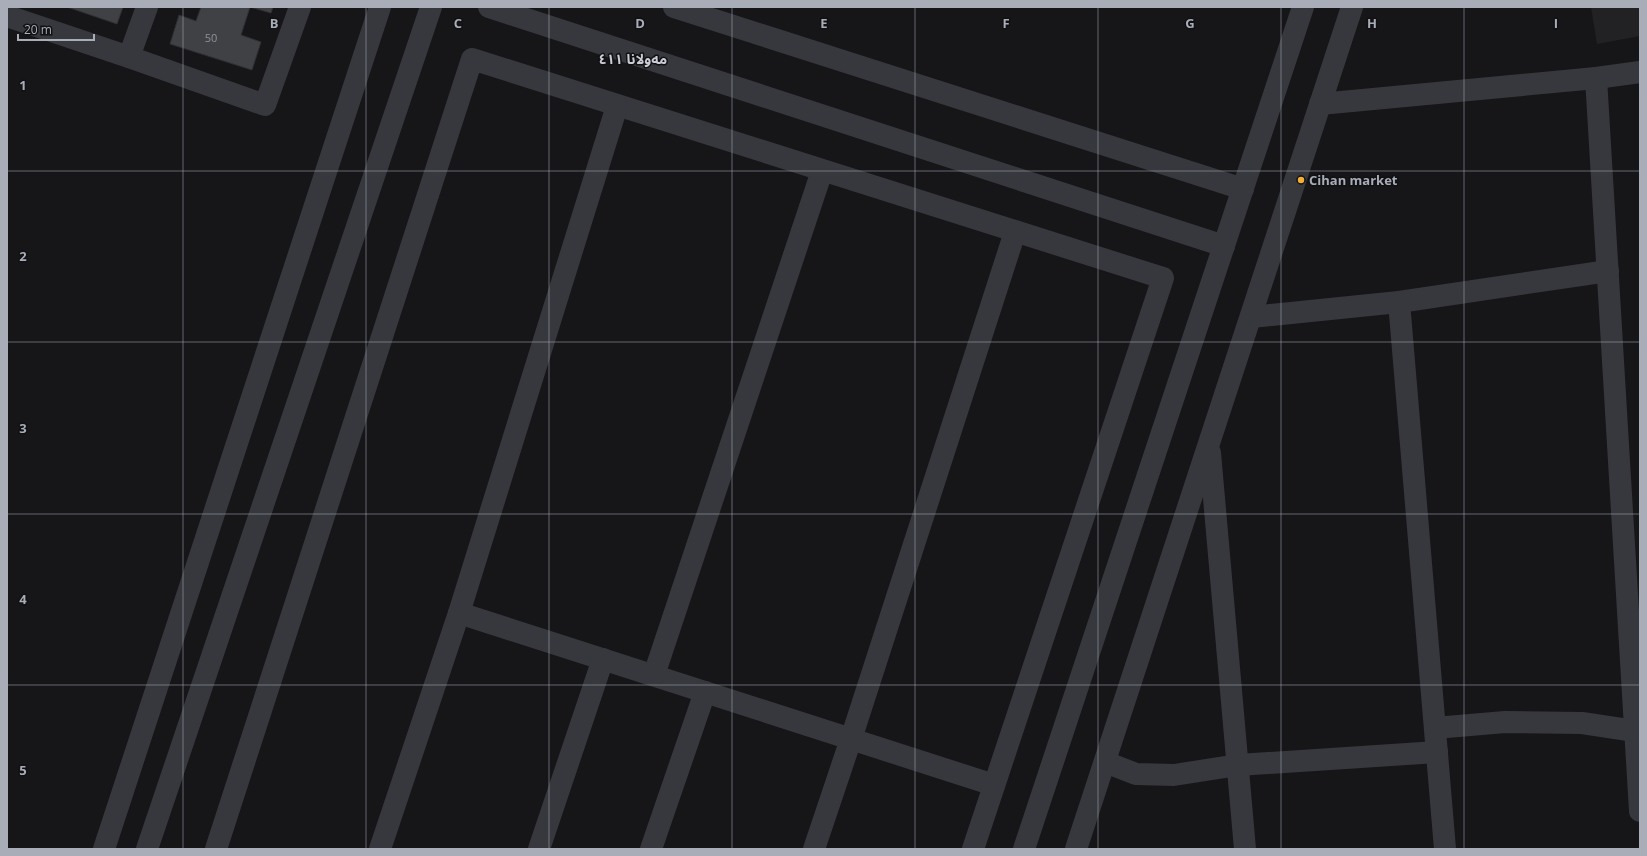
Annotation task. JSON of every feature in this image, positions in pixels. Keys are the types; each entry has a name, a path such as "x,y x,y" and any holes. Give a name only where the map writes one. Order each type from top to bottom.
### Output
{"street":[{"path":"129,57 147,7"},
{"path":"7,16 265,105 300,7"},
{"path":"104,849 380,7"},
{"path":"147,849 431,7"},
{"path":"489,7 1224,246"},
{"path":"674,7 1243,189"},
{"path":"1024,849 1303,7"},
{"path":"1076,849 1352,7"},
{"path":"216,849 472,59 1163,278 973,849"},
{"path":"1320,104 1596,78 1640,72"},
{"path":"1596,78 1640,811"},
{"path":"380,849 459,613 618,106"},
{"path":"654,675 822,170"},
{"path":"814,849 1015,232"},
{"path":"1251,317 1399,302 1608,271"},
{"path":"1399,302 1445,849"},
{"path":"1209,444 1245,849"},
{"path":"459,613 994,785"},
{"path":"539,849 603,659"},
{"path":"651,849 705,692"},
{"path":"1435,728 1505,722 1574,723 1635,731"},
{"path":"1105,762 1136,774 1174,775 1238,765 1437,752"}],"shaded area":[{"path":"1591,7 1640,7 1640,36 1597,44"}],"building":[{"path":"67,7 123,7 117,24"},
{"path":"201,7 250,7 241,35 261,42 252,70 170,44 179,15 196,21"},
{"path":"250,7 273,7 271,13"}],"place":[{"name":"Cihan market","path":"1301,180"}],"district":[{"name":"مەولانا ٤١١","path":"633,59"}]}
